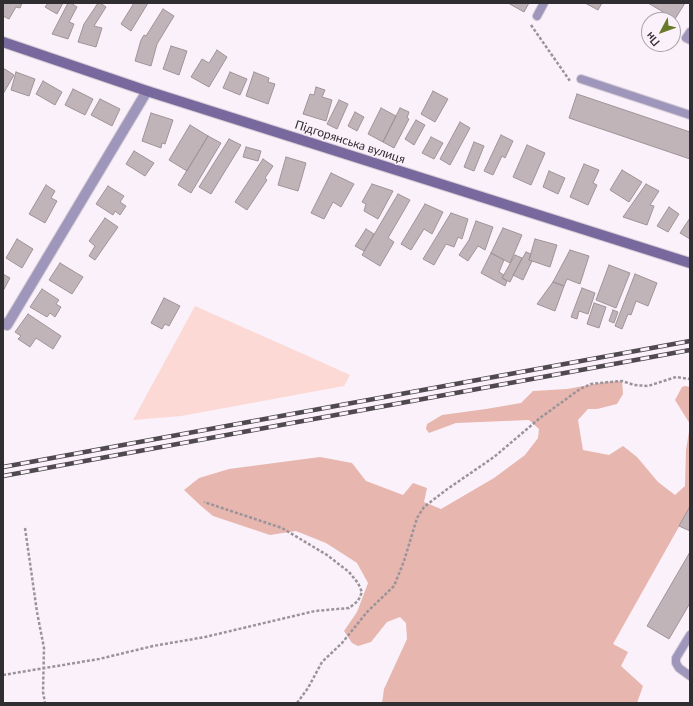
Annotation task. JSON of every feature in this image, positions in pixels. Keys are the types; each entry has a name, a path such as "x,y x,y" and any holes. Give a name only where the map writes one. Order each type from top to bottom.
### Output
{"main road":[{"name":"Підгорянська вулиця","path":"3,42 147,91 690,263"}],"street":[{"path":"3,323 7,325 147,91"}],"lane":[{"path":"537,16 544,3"},
{"path":"690,32 686,38 690,40"},
{"path":"580,79 690,115"},
{"path":"690,635 676,658 676,663 679,668 690,676"}],"path":[{"path":"297,703 308,688 322,662 342,643 366,612 394,586 404,562 417,518 424,507 494,457 540,418 580,389 591,384 609,382 622,381 634,385 648,386 676,377 690,379"},
{"path":"3,675 99,659 153,646 205,637 315,611 349,608 358,601 362,592 358,583 349,572 327,555 282,528 204,502"},
{"path":"25,528 37,612 44,648 43,692 45,703"}],"shaded area":[{"path":"195,306 350,375 344,386 181,416 133,420"},
{"path":"622,381 623,394 617,404 597,409 588,409 578,420 583,450 609,455 623,446 637,457 658,482 675,495 685,486 686,450 690,426 690,507 613,644 628,652 621,666 643,686 637,703 382,703 384,689 407,639 406,623 400,617 387,622 371,642 358,646 352,643 344,631 357,612 368,583 357,563 326,543 296,531 270,535 213,516 184,490 199,478 229,469 320,457 352,463 366,481 403,495 413,483 427,488 424,502 441,509 494,478 525,455 538,438 539,429 529,420 456,423 429,433 426,429 427,424 442,415 521,403 533,391 567,389 606,382"},
{"path":"682,387 690,387 690,424 675,400"}],"building":[{"path":"4,3 22,3 20,8 16,7 9,19 3,16"},
{"path":"48,3 63,3 57,14 45,7"},
{"path":"68,3 71,3 77,7 69,22 74,24 68,39 52,34"},
{"path":"98,3 106,7 94,26 102,28 96,47 78,42 84,24"},
{"path":"134,3 148,3 131,31 121,24"},
{"path":"508,3 529,3 524,12"},
{"path":"585,3 602,3 598,10"},
{"path":"648,3 685,3 679,12 663,12"},
{"path":"163,9 174,16 157,44 151,66 135,61 141,40 144,35 146,36"},
{"path":"171,46 187,51 179,75 163,69"},
{"path":"217,50 227,57 209,87 191,77 202,59 209,63"},
{"path":"3,68 14,75 3,94"},
{"path":"16,72 35,79 29,96 11,90"},
{"path":"230,72 247,79 240,95 223,88"},
{"path":"254,72 269,78 268,82 275,84 268,104 246,96"},
{"path":"43,81 62,92 55,105 36,94"},
{"path":"316,87 325,90 322,97 332,100 326,121 303,114 310,94 314,95"},
{"path":"73,89 93,99 85,115 65,105"},
{"path":"433,91 448,99 435,122 421,114"},
{"path":"577,94 690,132 690,159 569,118"},
{"path":"100,99 120,109 112,126 91,115"},
{"path":"339,100 348,104 337,129 327,124"},
{"path":"381,108 396,116 383,142 368,134"},
{"path":"400,108 409,112 407,118 409,119 394,148 383,142"},
{"path":"355,112 364,117 357,131 348,126"},
{"path":"151,113 173,120 165,144 162,143 161,148 142,141"},
{"path":"416,120 425,125 414,145 405,139"},
{"path":"460,122 470,128 450,165 440,159"},
{"path":"190,125 208,136 187,171 169,160"},
{"path":"501,135 513,141 505,158 502,156 493,175 484,171"},
{"path":"208,136 221,143 191,193 178,185"},
{"path":"431,137 443,143 434,159 422,153"},
{"path":"229,139 241,145 211,194 199,187"},
{"path":"474,142 484,146 474,171 464,167"},
{"path":"527,145 545,153 531,185 513,177"},
{"path":"246,147 261,151 258,161 243,157"},
{"path":"134,151 154,163 145,176 126,164"},
{"path":"286,157 306,163 298,191 278,185"},
{"path":"263,159 273,166 265,178 267,180 247,210 235,202"},
{"path":"584,164 599,170 593,183 597,185 588,205 570,197"},
{"path":"622,170 642,182 629,202 610,190"},
{"path":"549,171 565,178 558,194 543,187"},
{"path":"331,173 354,184 341,207 333,202 324,219 311,213"},
{"path":"372,184 393,191 378,219 364,211 366,204 362,202"},
{"path":"646,184 659,191 650,205 654,206 647,225 623,217"},
{"path":"46,185 55,191 51,198 57,201 45,223 29,214"},
{"path":"108,186 124,196 120,202 126,206 120,215 115,211 113,215 96,204"},
{"path":"398,194 410,200 388,238 394,242 380,266 362,255"},
{"path":"425,204 443,212 432,234 424,229 411,250 401,244"},
{"path":"669,207 679,214 668,232 657,226"},
{"path":"451,213 468,219 462,239 458,237 454,247 446,244 434,265 423,259"},
{"path":"105,218 118,227 95,260 89,256 95,246 89,241"},
{"path":"690,218 690,239 680,233"},
{"path":"476,221 493,227 485,250 478,246 468,261 459,255 469,240"},
{"path":"503,228 522,235 510,263 491,253"},
{"path":"366,229 374,234 364,251 355,246"},
{"path":"17,239 33,249 22,268 6,258"},
{"path":"535,239 557,245 550,267 529,260"},
{"path":"570,250 589,256 580,284 567,279 564,286 553,282"},
{"path":"526,252 531,254 529,260 532,261 523,280 513,275"},
{"path":"491,253 504,260 499,272 504,275 502,278 507,281 505,286 481,273"},
{"path":"515,255 522,258 510,282 502,278"},
{"path":"60,263 83,277 72,294 49,280"},
{"path":"609,265 630,273 616,308 596,300"},
{"path":"3,274 10,278 3,291"},
{"path":"635,274 657,283 648,306 636,301 631,315 628,314 622,329 615,326"},
{"path":"553,282 564,286 555,311 537,304"},
{"path":"582,288 595,293 588,314 579,311 577,319 571,317"},
{"path":"42,289 59,300 56,304 61,307 55,317 50,313 47,317 30,307"},
{"path":"164,298 180,306 169,326 165,324 162,329 151,323"},
{"path":"594,303 606,307 599,328 587,324"},
{"path":"613,310 618,312 614,323 609,321"},
{"path":"28,314 61,336 53,349 36,338 30,347 18,339 21,336 15,332"},
{"path":"689,508 690,509 690,531 679,526"},
{"path":"690,552 690,603 669,639 647,626"}],"railway":[{"path":"3,467 690,341"},
{"path":"3,476 690,350"}]}
